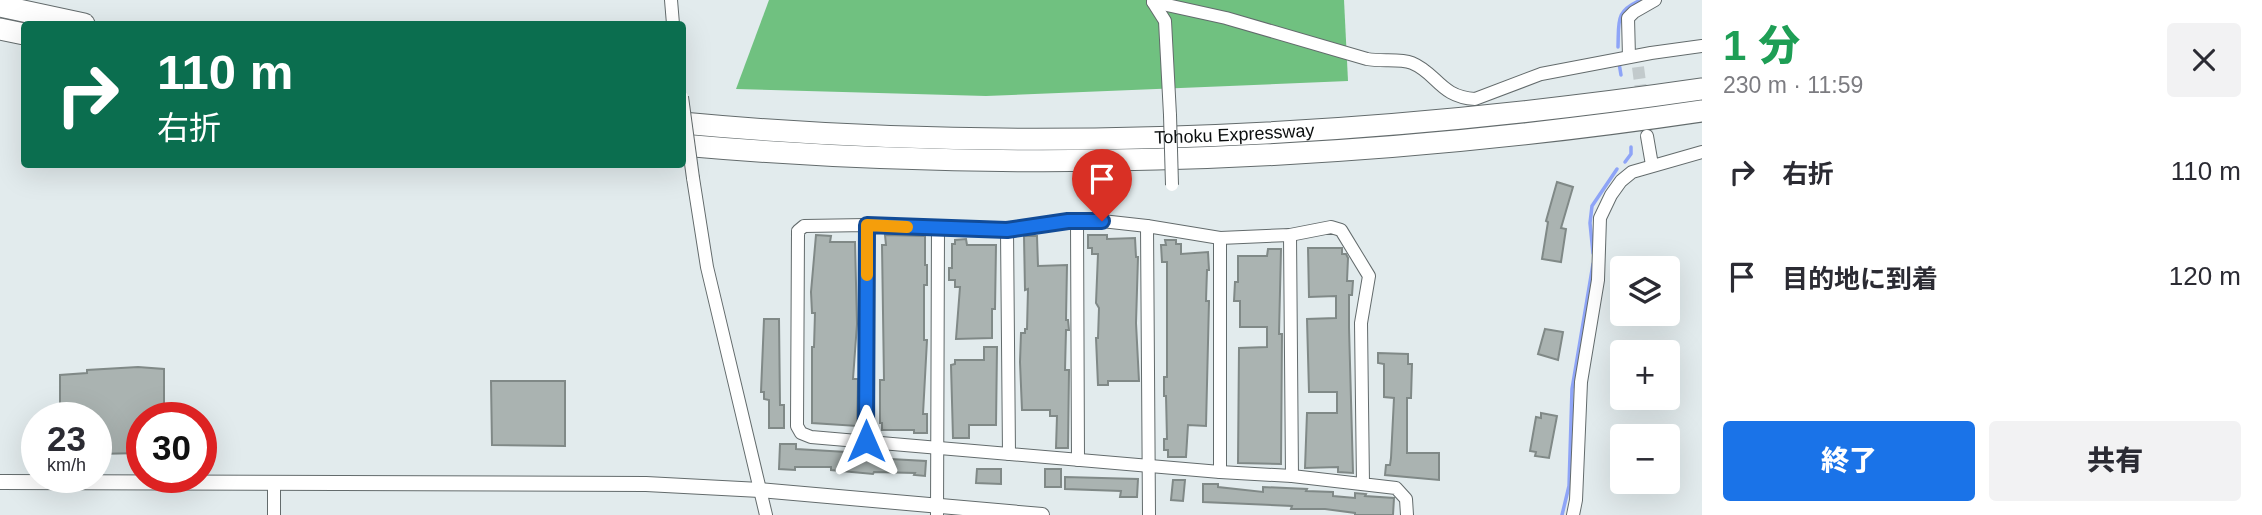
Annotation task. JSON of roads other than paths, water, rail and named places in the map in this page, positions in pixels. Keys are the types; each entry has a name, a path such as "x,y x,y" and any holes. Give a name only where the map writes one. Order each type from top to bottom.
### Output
{"highway":[{"path":"0,6 69,21"},
{"path":"0,29 21,33"},
{"name":"Tohoku Expressway","path":"686,122 817,134 892,137 1180,137 1418,122 1609,102 1702,89"},
{"name":"Tohoku Expressway","path":"686,145 815,155 967,161 1179,159 1396,146 1625,122 1702,111"}],"street":[{"path":"671,0 673,21"},
{"path":"1635,60 1626,25 1628,18 1655,0"},
{"path":"1172,185 1165,21 1153,2 1226,18 1367,58 1408,62 1416,65 1450,92 1475,99 1541,74 1635,60 1682,48 1702,46"},
{"path":"686,126 707,267 766,515"},
{"path":"1647,136 1652,165"},
{"path":"1573,515 1581,382 1598,280 1598,225 1607,202 1621,181 1632,172 1702,152"},
{"path":"1077,221 1078,460"},
{"path":"1363,484 1361,323 1368,274 1342,230 1331,228 1290,235 1220,238 1146,226 1077,221 1007,230 867,225 804,226 798,231 797,426 802,433 811,437 938,449 1292,476 1396,488 1406,499 1406,515"},
{"path":"866,441 867,225"},
{"path":"1146,226 1149,515"},
{"path":"937,510 938,228"},
{"path":"1007,230 1009,454"},
{"path":"1290,235 1292,476"},
{"path":"1220,238 1220,472"},
{"path":"0,482 646,484 760,490 937,510 1042,515"},
{"path":"274,483 274,515"}],"waterway":[{"path":"1618,47 1620,18 1627,8 1641,0"},
{"path":"1619,63 1621,75"},
{"path":"1625,162 1631,154 1631,147"},
{"path":"1593,253 1590,223 1592,206 1617,169"},
{"path":"1562,515 1569,486 1572,389 1593,264"}],"tunnel":[{"path":"1638,67 1647,136"}]}
